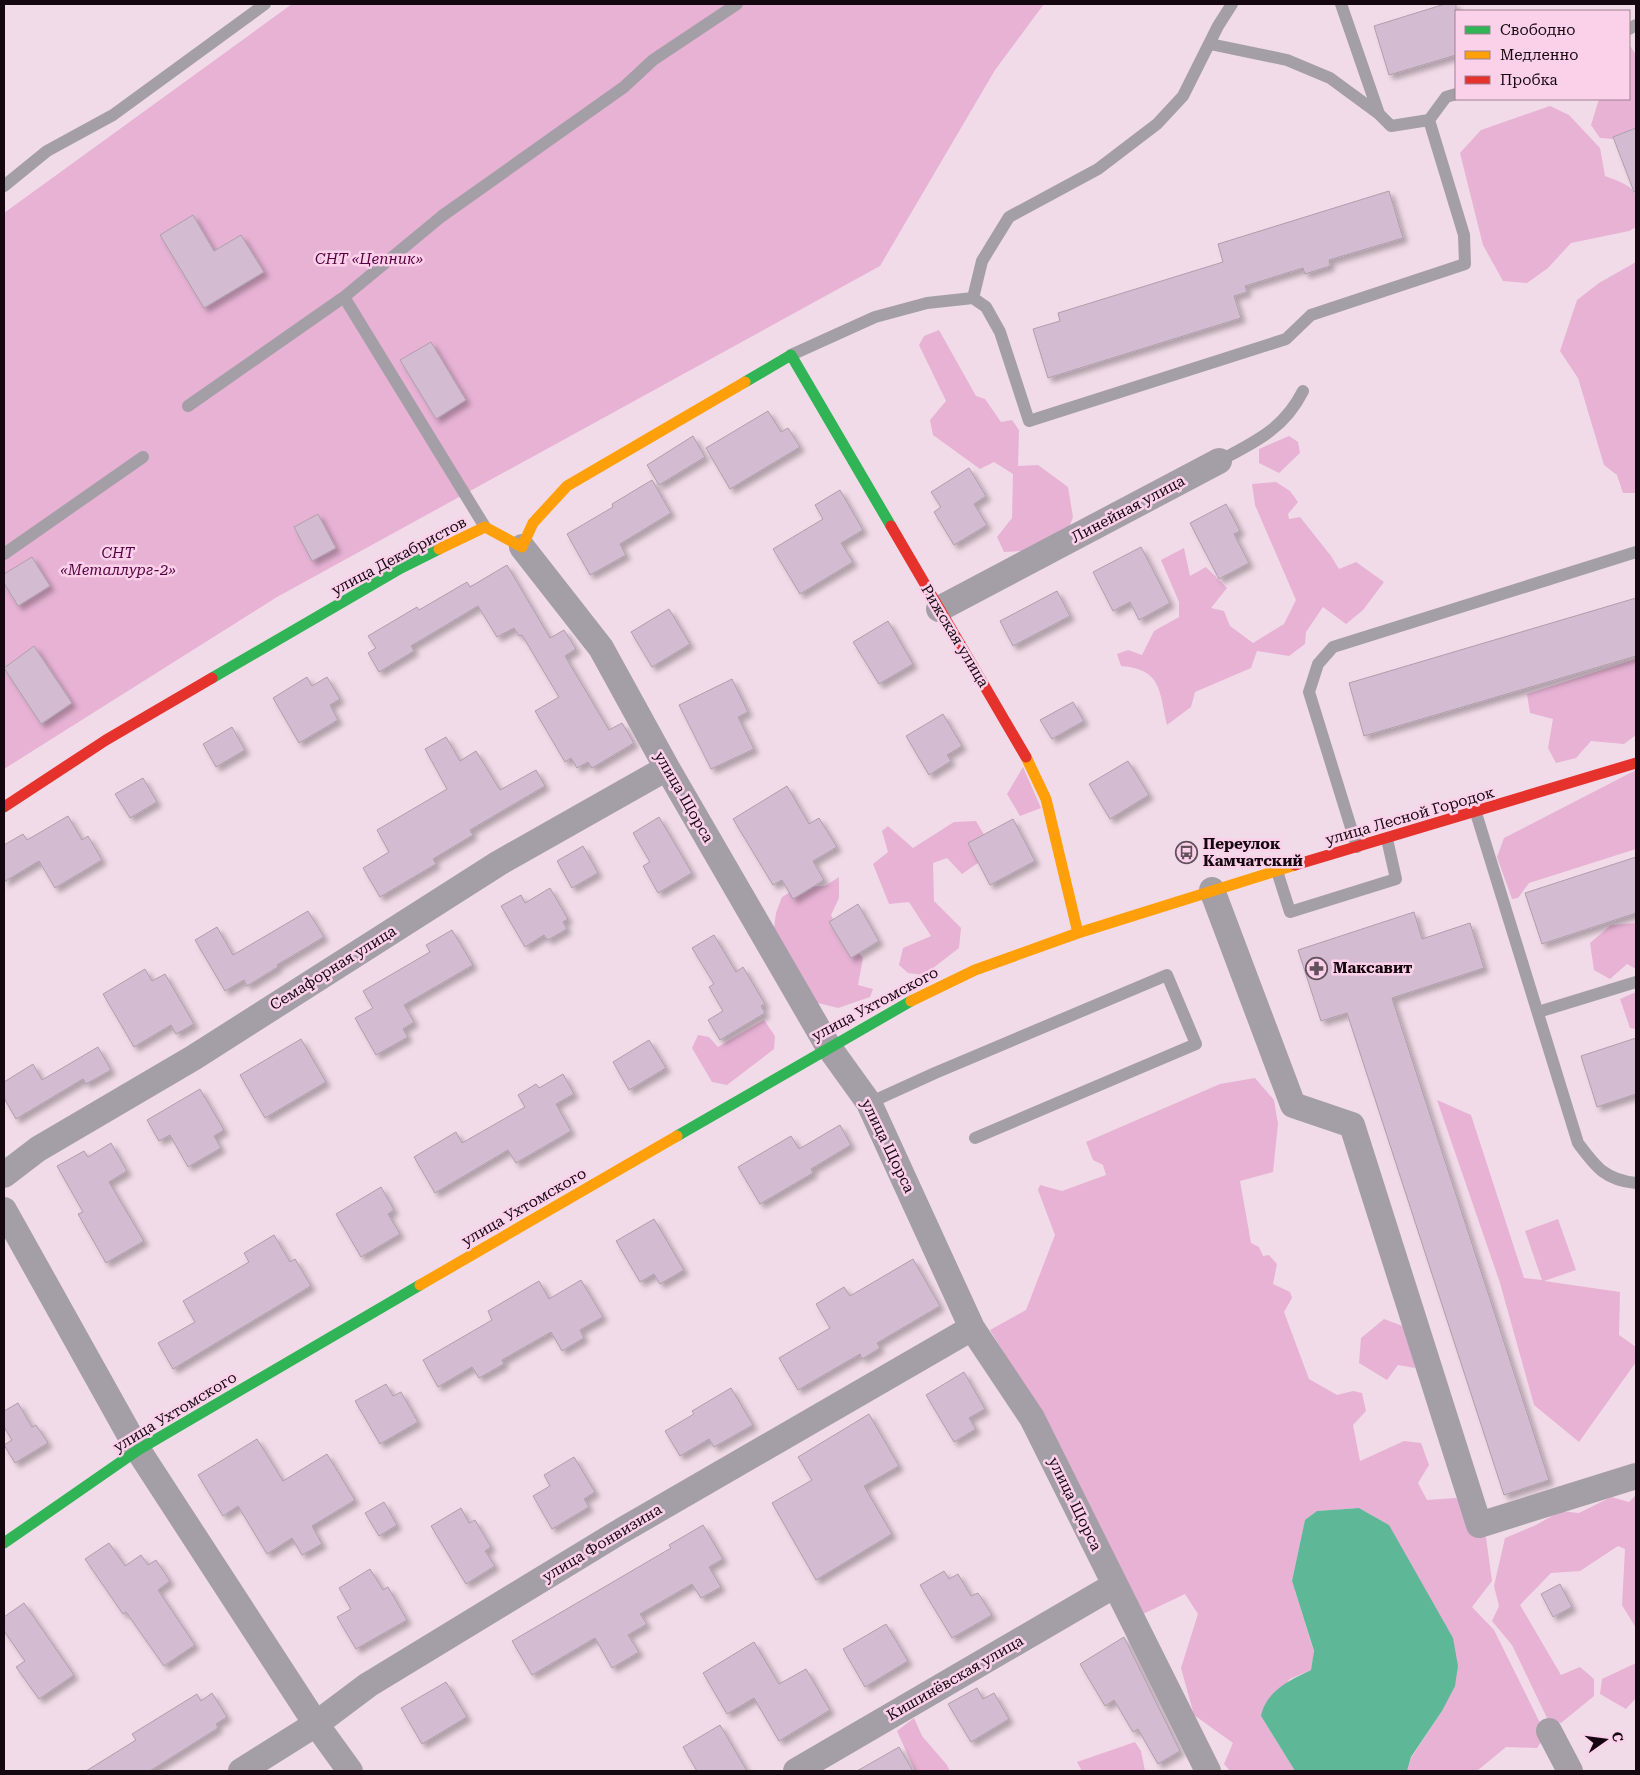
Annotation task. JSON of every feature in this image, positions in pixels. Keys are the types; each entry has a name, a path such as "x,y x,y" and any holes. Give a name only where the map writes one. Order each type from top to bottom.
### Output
{"street":[{"path":"522,547 533,523 567,486 791,354"},
{"name":"Рижская улица","path":"791,354 938,609 1025,754 1046,799 1078,933"},
{"name":"Линейная улица","path":"938,609 1219,461"},
{"name":"улица Декабристов","path":"4,808 106,740 393,572 485,527 522,547"},
{"name":"улица Щорса","path":"522,547 601,648 667,768 828,1046 869,1103 972,1328 1032,1418 1208,1771"},
{"name":"улица Лесной Городок","path":"1078,933 1212,890 1636,764"},
{"name":"Семафорная улица","path":"4,1175 38,1149 193,1058 499,863 667,768"},
{"path":"1212,890 1293,1105 1352,1124 1479,1525 1636,1476"},
{"name":"улица Ухтомского","path":"4,1543 138,1450 828,1046 899,1006 975,970 1078,933"},
{"path":"4,1210 138,1450 316,1724 350,1771"},
{"name":"улица Фонвизина","path":"241,1771 316,1724 368,1685 612,1536 972,1328"},
{"name":"Кишинёвская улица","path":"796,1771 1115,1585"},
{"path":"1549,1731 1570,1771"}],"lane":[{"path":"4,186 47,151 113,115 266,4"},
{"path":"188,406 344,297 442,216 624,87 653,60 737,4"},
{"path":"973,298 982,261 1009,217 1098,169 1157,124 1183,96 1218,26 1232,4"},
{"path":"1341,4 1379,114"},
{"path":"1210,44 1296,64 1330,78 1379,114 1391,126 1429,120 1446,97 1455,94"},
{"path":"791,354 875,317 927,303 973,298 986,307 1000,332 1030,421 1286,339 1311,315 1465,264 1464,235 1429,120"},
{"path":"344,297 485,527"},
{"name":"Линейная улица","path":"1219,461 1261,439 1293,411 1303,391"},
{"path":"4,554 142,457"},
{"path":"1357,847 1309,692 1318,664 1333,647 1636,552"},
{"path":"1476,813 1578,1144 1600,1171 1623,1182 1636,1183"},
{"path":"1277,871 1290,912 1396,880 1387,839"},
{"path":"869,1103 935,1073 1167,975 1196,1044 975,1138"},
{"path":"1538,1012 1636,982"}],"green space":[{"name":"СНТ «Цепник»","path":"292,4 1044,4 995,70 880,266 277,597 4,769 4,213"},
{"path":"1630,46 1636,55 1636,129 1626,140 1600,138 1591,125 1599,100 1630,100"},
{"path":"1550,106 1569,115 1600,148 1605,176 1625,184 1634,192 1636,227 1629,231 1571,243 1548,268 1527,283 1503,281 1483,245 1460,153 1481,130"},
{"path":"1636,262 1636,493 1623,493 1617,475 1604,465 1578,378 1560,351 1577,300 1599,283"},
{"path":"939,330 976,396 985,399 1001,422 1012,420 1019,430 1018,466 1038,465 1068,487 1073,517 1057,561 1042,569 1020,551 1004,552 997,537 1012,518 1013,474 994,462 980,469 933,435 930,420 946,401 919,345 924,336"},
{"path":"1289,436 1298,442 1300,453 1279,473 1259,463 1259,449"},
{"path":"1276,482 1290,491 1298,502 1288,514 1289,519 1300,517 1339,569 1356,562 1384,582 1363,610 1346,624 1323,607 1306,632 1305,644 1289,656 1257,651 1251,668 1195,692 1191,707 1167,725 1160,692 1156,684 1144,672 1121,666 1117,654 1128,650 1142,655 1154,631 1179,617 1179,602 1161,560 1184,548 1190,576 1206,567 1227,588 1211,608 1224,611 1230,626 1253,643 1284,624 1296,600 1255,505 1252,484"},
{"path":"1636,659 1636,735 1624,744 1591,741 1576,758 1556,763 1548,748 1553,719 1530,713 1527,694"},
{"path":"1023,767 1041,808 1020,816 1007,794"},
{"path":"1636,770 1636,849 1529,883 1518,898 1512,899 1497,857 1504,838"},
{"path":"976,821 986,838 985,858 962,874 947,858 933,863 934,901 961,928 959,948 924,975 908,973 899,965 903,948 931,936 909,902 889,904 873,864 888,852 882,831 888,826 913,848 954,822"},
{"path":"839,877 839,898 831,915 841,934 863,958 858,985 873,989 870,997 838,1008 814,1002 773,935 776,913 782,897 799,887 825,886"},
{"path":"1636,923 1636,969 1627,964 1610,979 1594,970 1590,943 1611,925"},
{"path":"1636,992 1636,1029 1630,1028 1620,999"},
{"path":"764,1020 775,1036 774,1049 727,1085 712,1082 692,1048 698,1035 709,1037 718,1047"},
{"path":"1255,1078 1274,1100 1278,1124 1273,1172 1240,1181 1251,1243 1259,1247 1263,1256 1269,1255 1277,1264 1273,1284 1290,1292 1292,1298 1284,1312 1309,1379 1337,1395 1353,1391 1362,1393 1366,1411 1353,1425 1360,1461 1404,1441 1421,1443 1429,1465 1418,1483 1427,1500 1456,1498 1485,1530 1492,1581 1472,1607 1494,1630 1546,1735 1537,1748 1506,1747 1477,1771 1407,1771 1411,1758 1442,1711 1389,1525 1359,1508 1317,1511 1305,1521 1292,1581 1314,1652 1311,1670 1290,1679 1261,1716 1295,1771 1230,1771 1224,1764 1233,1743 1194,1715 1181,1668 1198,1614 1185,1594 1143,1614 1038,1409 990,1330 1026,1310 1055,1235 1038,1190 1040,1185 1062,1191 1106,1175 1103,1165 1093,1160 1086,1142 1220,1084"},
{"path":"1437,1100 1471,1115 1524,1278 1542,1280 1525,1231 1558,1219 1576,1270 1544,1281 1620,1292 1619,1335 1636,1347 1636,1362 1579,1442 1534,1405 1500,1283"},
{"path":"1384,1319 1408,1328 1415,1368 1398,1365 1387,1380 1359,1363 1361,1338"},
{"path":"1636,1495 1636,1628 1622,1605 1625,1549 1618,1546 1580,1571 1551,1573 1520,1605 1561,1675 1580,1667 1594,1679 1594,1696 1561,1723 1548,1720 1512,1645 1492,1621 1499,1606 1494,1586 1505,1538 1536,1525 1561,1511 1579,1513 1611,1497 1629,1502"},
{"path":"1636,1663 1636,1698 1626,1709 1600,1694 1602,1679"},
{"path":"914,1718 922,1736 950,1771 915,1771 897,1731"},
{"path":"1135,1742 1141,1751 1145,1771 1082,1771 1077,1762"}],"shaded area":[{"path":"1359,1508 1389,1525 1453,1638 1458,1666 1455,1686 1442,1711 1411,1757 1407,1771 1295,1771 1261,1716 1264,1707 1273,1693 1287,1682 1311,1670 1314,1651 1292,1581 1305,1520 1317,1511"}],"building":[{"path":"1445,4 1456,4 1455,55 1389,75 1374,26"},
{"path":"1636,128 1636,192 1634,192 1613,137"},
{"path":"1389,191 1403,238 1329,260 1330,266 1305,274 1303,268 1245,286 1247,292 1234,296 1241,318 1048,378 1033,329 1060,321 1058,313 1223,262 1218,244"},
{"path":"193,215 214,251 241,235 264,272 204,308 160,235"},
{"path":"431,342 466,400 436,419 400,360"},
{"path":"768,411 781,432 788,428 800,447 730,489 706,448"},
{"path":"693,436 705,457 659,485 647,465"},
{"path":"969,468 986,496 974,504 987,525 954,545 934,512 941,507 931,492"},
{"path":"652,480 671,513 620,544 626,555 590,575 567,534 613,507 612,504"},
{"path":"840,490 863,530 841,543 853,562 800,594 773,549 823,519 815,505"},
{"path":"1226,504 1240,531 1234,534 1249,563 1219,579 1190,523"},
{"path":"318,514 336,548 312,561 294,527"},
{"path":"1141,547 1170,603 1139,620 1130,602 1113,611 1093,572"},
{"path":"32,557 50,586 18,606 4,583 4,574"},
{"path":"507,565 550,638 564,630 576,649 565,656 609,730 622,723 634,743 592,768 588,762 577,768 571,758 565,762 535,711 559,697 522,635 519,636 514,628 497,637 478,606 411,646 414,651 379,672 368,653 376,648 368,636 417,607 419,610 467,582 470,587"},
{"path":"1057,591 1070,616 1013,646 1000,621"},
{"path":"1636,598 1636,656 1364,736 1349,683"},
{"path":"669,609 690,644 652,667 631,632"},
{"path":"888,621 913,664 879,684 853,642"},
{"path":"34,646 72,703 41,724 4,668"},
{"path":"307,677 312,686 327,677 340,699 330,705 338,720 299,743 273,698"},
{"path":"732,679 748,712 738,717 754,749 711,769 679,705"},
{"path":"1073,702 1084,721 1052,739 1040,720"},
{"path":"943,714 962,746 947,755 951,761 929,775 906,736"},
{"path":"232,727 245,750 216,767 203,744"},
{"path":"446,737 460,761 476,751 500,790 536,770 545,786 470,830 473,835 433,859 436,864 380,897 363,868 389,852 377,830 447,789 425,749"},
{"path":"1128,761 1149,795 1110,819 1089,784"},
{"path":"143,778 157,802 130,818 115,794"},
{"path":"787,786 809,824 819,818 837,847 813,861 824,880 793,899 782,880 773,885 733,819"},
{"path":"68,816 82,840 88,836 102,860 55,888 39,861 4,882 4,845 23,834 27,840"},
{"path":"659,817 692,873 658,893 643,866 650,862 633,833"},
{"path":"1013,819 1035,861 990,885 968,843"},
{"path":"583,846 598,873 572,888 557,861"},
{"path":"1636,857 1636,913 1542,944 1525,893"},
{"path":"550,888 568,919 563,922 567,929 548,940 544,935 525,947 501,906 521,895 525,903"},
{"path":"858,904 879,941 851,958 829,922"},
{"path":"308,911 324,937 277,965 278,967 247,986 244,980 225,991 195,940 217,927 233,955"},
{"path":"1414,912 1422,939 1470,923 1484,968 1392,998 1549,1480 1504,1495 1347,1013 1321,1021 1298,950"},
{"path":"452,930 473,965 404,1005 414,1022 403,1029 408,1037 376,1055 355,1018 373,1008 363,991 430,952 426,945"},
{"path":"714,935 736,972 743,967 765,1004 761,1006 765,1013 720,1040 708,1020 723,1011 709,987 714,984 692,948"},
{"path":"145,969 152,981 165,974 194,1024 176,1034 171,1025 134,1047 103,994"},
{"path":"1636,1038 1636,1094 1597,1107 1581,1056"},
{"path":"301,1039 326,1082 265,1118 240,1075"},
{"path":"649,1040 666,1068 629,1090 613,1062"},
{"path":"98,1047 111,1070 86,1084 83,1079 16,1119 4,1098 4,1082 33,1064 42,1080"},
{"path":"563,1074 574,1094 556,1104 571,1131 516,1163 508,1150 435,1193 414,1157 456,1132 462,1143 525,1107 518,1095 536,1084 539,1088"},
{"path":"200,1089 224,1130 214,1136 221,1148 188,1167 170,1135 159,1141 147,1120"},
{"path":"840,1125 851,1145 811,1169 813,1173 760,1204 738,1167 791,1136 799,1149"},
{"path":"111,1143 127,1171 109,1182 144,1241 106,1263 78,1214 83,1212 57,1166 84,1151 88,1157"},
{"path":"381,1187 394,1210 388,1214 400,1234 361,1257 336,1214"},
{"path":"654,1219 684,1270 660,1284 654,1274 640,1282 616,1241"},
{"path":"274,1235 290,1262 295,1259 311,1286 173,1369 158,1343 195,1322 183,1301 249,1262 244,1253"},
{"path":"913,1259 940,1306 877,1343 880,1348 862,1359 860,1354 798,1390 779,1358 830,1328 816,1304 844,1287 850,1296"},
{"path":"581,1280 603,1317 580,1330 584,1338 562,1351 551,1332 502,1360 504,1364 479,1378 472,1367 438,1387 423,1360 492,1320 488,1311 539,1281 549,1299"},
{"path":"964,1372 985,1409 969,1418 976,1429 954,1442 926,1395"},
{"path":"386,1384 393,1396 401,1392 418,1422 380,1444 355,1401"},
{"path":"731,1388 753,1425 714,1447 709,1439 680,1456 665,1431 694,1414 692,1411"},
{"path":"18,1403 32,1427 36,1425 48,1443 15,1463 4,1445 12,1440 4,1427 4,1411"},
{"path":"869,1414 899,1466 864,1486 892,1534 816,1580 772,1503 812,1480 798,1457"},
{"path":"257,1439 283,1481 327,1454 355,1500 312,1526 322,1544 302,1555 292,1538 267,1554 238,1506 223,1516 198,1475"},
{"path":"574,1457 595,1492 584,1499 589,1507 552,1529 533,1496 550,1486 544,1475"},
{"path":"384,1502 397,1525 379,1536 365,1513"},
{"path":"461,1508 469,1523 475,1520 491,1547 485,1551 495,1566 466,1584 431,1526"},
{"path":"703,1525 723,1559 709,1567 721,1587 701,1598 692,1584 640,1614 647,1624 628,1635 639,1652 612,1668 595,1638 532,1675 512,1641 671,1548 669,1545"},
{"path":"109,1543 125,1566 141,1555 148,1565 156,1560 170,1581 158,1590 195,1645 164,1666 126,1612 123,1614 85,1559"},
{"path":"370,1569 383,1590 388,1587 407,1620 356,1649 337,1617 351,1609 339,1588"},
{"path":"944,1571 949,1579 958,1574 971,1596 978,1593 992,1615 952,1638 920,1585"},
{"path":"1560,1584 1572,1607 1553,1617 1541,1594"},
{"path":"24,1603 74,1675 39,1699 16,1667 25,1661 4,1631 4,1617"},
{"path":"886,1624 908,1661 865,1687 843,1649"},
{"path":"1124,1637 1180,1751 1158,1764 1138,1729 1133,1732 1114,1700 1105,1706 1080,1664"},
{"path":"754,1642 779,1684 806,1669 830,1710 779,1741 754,1698 727,1714 703,1673"},
{"path":"446,1682 467,1717 422,1744 401,1708"},
{"path":"977,1688 983,1699 994,1693 1009,1719 971,1742 948,1704"},
{"path":"212,1693 227,1717 216,1724 218,1728 150,1771 86,1771 136,1740 132,1734 197,1694 201,1701"},
{"path":"720,1725 747,1771 697,1771 683,1747"},
{"path":"899,1747 913,1771 857,1771"}],"traffic: fast":[{"path":"745,382 791,355 891,526"},
{"path":"212,678 401,568 439,549"},
{"path":"677,1136 911,1001"},
{"path":"4,1543 138,1450 420,1285"}],"traffic: slow":[{"path":"439,549 485,527 522,547 533,523 567,486 745,382"},
{"path":"1026,757 1046,799 1078,933"},
{"path":"911,1001 975,970 1078,933 1295,865"},
{"path":"420,1285 677,1136"}],"traffic: jam":[{"path":"891,526 1026,757"},
{"path":"4,807 106,740 212,678"},
{"path":"1295,865 1636,763"}],"place":[{"name":"Переулок Камчатский","path":"1187,853"},
{"name":"Максавит","path":"1317,968"}],"park label":[{"name":"СНТ «Металлург-2»","path":"118,562"}]}
